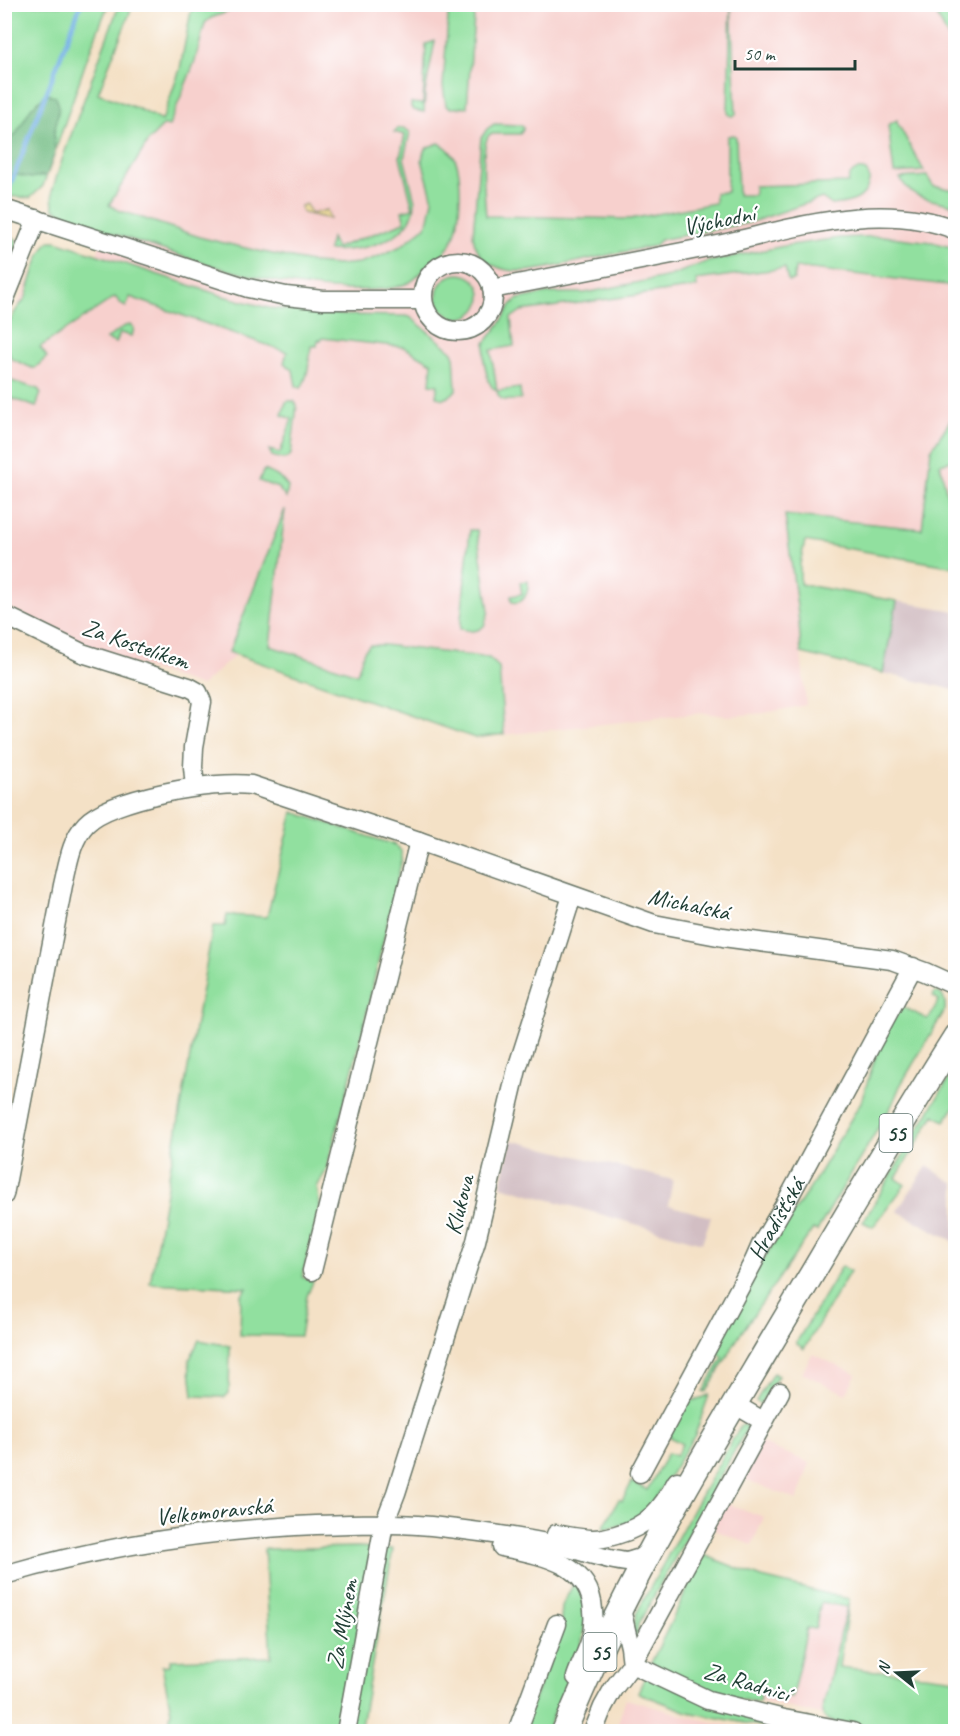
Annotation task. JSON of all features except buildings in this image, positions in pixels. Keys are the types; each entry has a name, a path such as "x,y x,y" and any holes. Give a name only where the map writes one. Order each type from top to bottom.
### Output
{"main road":[{"name":"55","path":"571,1715 621,1609 721,1426 956,1036"}],"street":[{"path":"4,209 248,288 286,296 323,300 423,300"},
{"name":"Východní","path":"492,289 710,247 823,222 885,217 922,220 956,230"},
{"path":"4,301 37,219"},
{"path":"461,261 475,265 486,275 492,289 493,300 483,320 464,331 440,326 428,315 423,300 427,280 441,265 451,262 461,261"},
{"name":"Za Kostelíkem","path":"4,615 82,653 189,687 198,692 202,702 194,747 195,787"},
{"name":"Michalská","path":"4,1195 63,885 75,841 86,825 100,813 136,801 195,787 226,783 251,785 419,841 654,924 689,932 883,958 914,967 956,986"},
{"path":"312,1271 419,841"},
{"name":"Klukova","path":"384,1524 396,1493 476,1241 517,1069 572,896"},
{"name":"Hradišťská","path":"640,1473 761,1245 794,1189 914,967"},
{"path":"593,1731 603,1707 632,1664 780,1392"},
{"path":"734,1404 764,1421"},
{"name":"Velkomoravská","path":"480,1532 502,1526 593,1539 629,1531 644,1524 652,1517 693,1453 708,1436 721,1426"},
{"name":"Velkomoravská","path":"4,1575 74,1556 182,1536 246,1529 319,1525 384,1524 480,1532 533,1540 613,1560"},
{"name":"Za Mlýnem","path":"346,1731 384,1524"},
{"name":"Velkomoravská","path":"432,1527 460,1538 531,1553 560,1563 574,1571 583,1580 593,1602 594,1614 590,1642 573,1684 568,1704 571,1715"},
{"path":"613,1560 627,1562 636,1560 647,1554 656,1542"},
{"path":"571,1715 574,1700 630,1580 628,1572 613,1560"},
{"path":"621,1609 632,1664"},
{"path":"517,1731 557,1624"},
{"path":"571,1715 620,1669 632,1664"},
{"name":"Za Radnicí","path":"632,1664 708,1700 784,1719 853,1731"}],"shaded area":[{"path":"218,5 932,5 955,46 955,413 931,450 922,529 805,541 800,564 799,631 806,705 764,713 729,716 703,713 475,738 237,654 201,686 111,657 5,606 4,337 42,248 95,261 105,230 118,211 109,204 149,140 166,123 195,13"},
{"path":"955,448 955,532 940,464"},
{"path":"897,601 955,611 955,690 883,673"},
{"path":"511,1140 673,1180 668,1205 711,1217 702,1243 501,1186"},
{"path":"927,1166 955,1184 955,1242 897,1211"},
{"path":"812,1354 856,1374 846,1394 802,1373"},
{"path":"756,1441 810,1463 797,1500 742,1478"},
{"path":"723,1502 764,1517 752,1545 710,1528"},
{"path":"821,1602 848,1607 823,1715 707,1690"},
{"path":"626,1699 690,1717 755,1731 615,1731"}],"green space":[{"path":"249,4 211,18 205,23 195,61 169,126 164,125 149,140 109,205 203,238 254,250 315,263 338,265 359,263 401,246 425,227 433,200 422,160 424,151 428,147 439,143 451,153 457,165 460,195 457,226 448,248 411,281 387,289 350,290 270,280 193,260 119,236 53,208 52,191 64,154 119,5 133,5 98,93 162,121 180,69 191,11 201,5"},
{"path":"731,4 736,115 732,116 728,112"},
{"path":"4,5 108,5 43,186 30,198 5,196"},
{"path":"449,5 475,5 467,107 446,106 443,86"},
{"path":"955,5 955,51 932,6"},
{"path":"435,41 425,92 424,112 413,110 411,103 423,104 426,44"},
{"path":"46,94 56,97 59,107 54,134 55,153 47,175 31,178 5,174 5,142 16,134 31,108"},
{"path":"897,120 924,171 894,173 888,125"},
{"path":"494,124 521,125 523,130 520,134 490,134 487,140 484,173 486,216 630,219 715,203 715,193 727,192 727,138 734,135 736,137 738,195 754,195 754,186 848,183 851,174 856,170 866,171 869,181 863,195 848,202 832,205 822,198 749,223 660,240 654,246 542,269 507,270 494,266 484,259 477,249 473,236 481,138"},
{"path":"404,128 410,132 404,158 415,201 413,214 406,226 396,234 369,246 328,250 331,238 336,248 405,222 402,211 413,208 400,157 405,135 394,132"},
{"path":"927,176 933,186 955,190 955,206 917,195 905,186 900,178"},
{"path":"5,229 11,238 16,239 17,244 5,285"},
{"path":"883,236 932,242 955,248 955,286 795,267 794,280 788,281 785,268 696,280 697,287 521,311 511,318 514,346 491,350 497,391 488,380 484,361 485,343 511,305 518,299 549,293 585,293 670,276 706,262 784,246 839,238"},
{"path":"50,241 56,241 223,296 269,308 344,315 410,317 454,354 456,390 445,398 436,396 438,385 430,384 432,363 404,347 322,338 321,341 318,340 317,346 311,346 307,373 301,388 296,386 293,370 284,363 287,352 130,297 126,307 115,297 40,347 47,357 32,368 8,357 10,354 5,348 5,338 10,320 26,297 38,259"},
{"path":"459,274 468,275 475,280 480,287 480,305 475,312 468,317 459,318 450,317 443,312 438,305 437,296 438,287 443,280 450,275"},
{"path":"131,325 134,328 132,336 120,333 116,343 106,339 125,326"},
{"path":"5,379 38,389 41,393 36,407 11,398 5,415"},
{"path":"520,388 521,399 503,400 497,391"},
{"path":"294,401 297,405 291,454 282,459 272,456 269,450 280,453 292,419 282,415 286,402"},
{"path":"955,413 955,460 940,464 955,524 955,567 805,541 800,564 800,584 897,601 883,673 801,653 785,515 922,529 931,450"},
{"path":"264,470 277,476 288,487 286,498 278,488 259,481"},
{"path":"285,509 270,646 357,674 364,651 370,645 489,658 499,667 504,734 475,738 229,652"},
{"path":"470,530 477,530 489,611 484,626 472,631 460,629"},
{"path":"528,581 528,589 523,600 512,602 511,596 522,594 520,582"},
{"path":"293,812 395,845 402,852 402,859 361,1037 326,1171 317,1187 320,1206 302,1277 313,1282 307,1296 300,1336 240,1335 241,1296 247,1288 150,1283 213,926 225,926 227,915 267,917"},
{"path":"935,992 944,998 945,1010 900,1086 892,1105 817,1231 813,1229 739,1336 707,1391 703,1392 723,1357 712,1350 769,1250 815,1180 861,1102 883,1033 899,1005 927,1019 939,1000 933,996"},
{"path":"955,1068 955,1106 945,1121 934,1115 896,1178 905,1185 873,1227 863,1222"},
{"path":"842,1266 850,1271 804,1349 796,1343"},
{"path":"199,1340 230,1346 229,1393 225,1397 193,1396 189,1361"},
{"path":"773,1373 778,1376 760,1404 756,1401"},
{"path":"709,1395 695,1435 650,1507 628,1523 603,1528 619,1499 622,1501 632,1482 647,1490 668,1453 676,1456 682,1444 668,1436 683,1404"},
{"path":"741,1425 747,1428 638,1625 635,1637 633,1629 636,1614"},
{"path":"358,1547 393,1549 360,1731 168,1731 171,1711 162,1666 170,1665 170,1660 271,1657 264,1549"},
{"path":"704,1555 762,1578 849,1599 839,1667 955,1679 955,1731 868,1727 835,1722 824,1717 822,1711 847,1607 821,1602 815,1629 807,1628 792,1697 761,1691 759,1702 720,1697 651,1663"},
{"path":"575,1581 588,1606 581,1647 547,1731 521,1732 560,1633 562,1606"},
{"path":"645,1677 770,1723 776,1729 688,1712 639,1693"}],"sand":[{"path":"306,204 311,214 327,210 330,219 303,213 301,206"}],"waterway":[{"path":"10,186 81,4"},
{"path":"946,4 956,21"}]}
